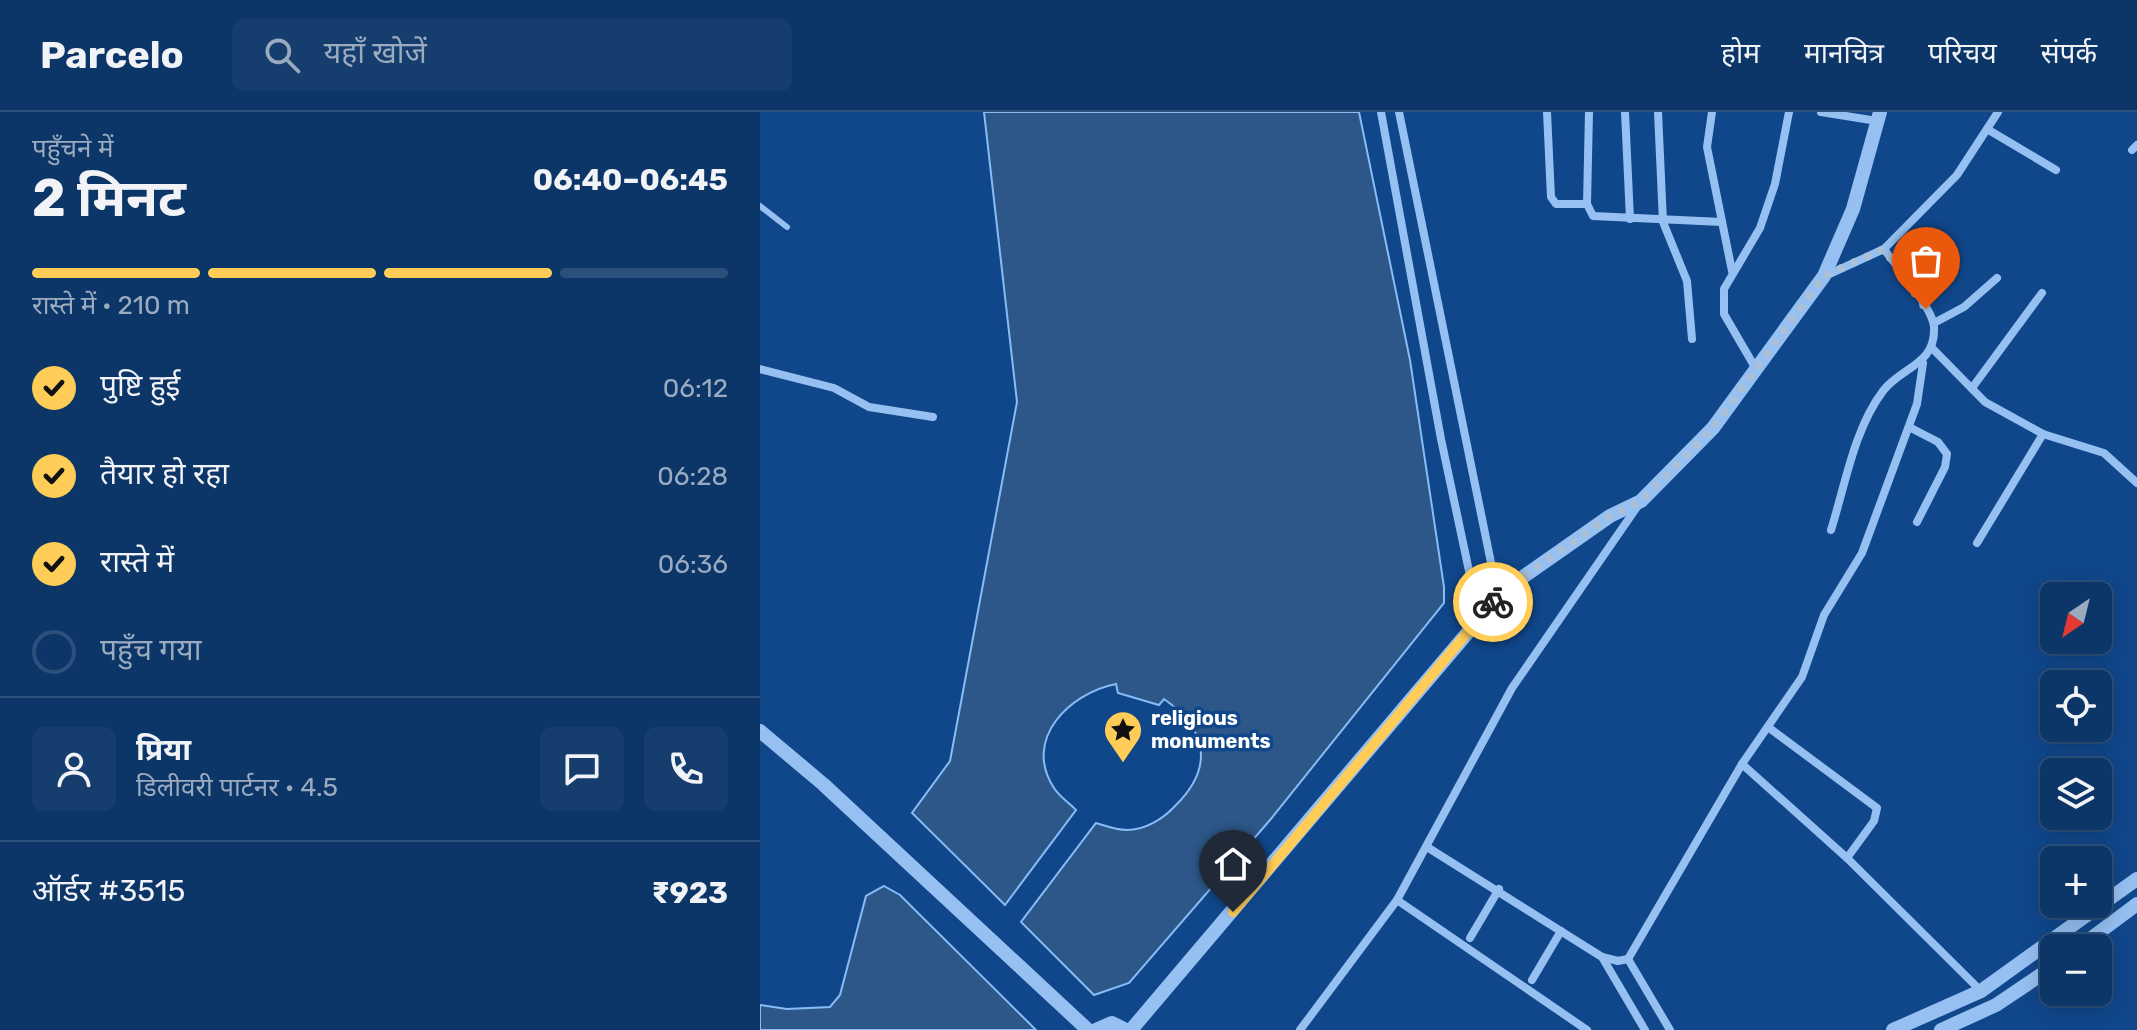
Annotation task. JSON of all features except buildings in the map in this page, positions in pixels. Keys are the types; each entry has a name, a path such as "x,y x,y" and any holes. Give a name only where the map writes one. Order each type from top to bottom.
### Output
{"street":[{"path":"1381,112 1441,439 1479,619"},
{"path":"1399,112 1498,597"},
{"path":"1547,112 1551,197 1556,204 1587,204"},
{"path":"1589,112 1587,204 1593,216 1663,222 1722,222"},
{"path":"1625,112 1630,219"},
{"path":"1658,112 1663,222 1687,281 1692,339"},
{"path":"1712,112 1707,147 1732,271"},
{"path":"1756,369 1724,314 1724,289 1760,228 1775,184 1789,112"},
{"path":"1300,1030 1397,900 1512,688 1641,501 1713,428 1824,276 1853,209 1878,117 1821,112"},
{"path":"1824,276 1884,249 1957,175 1998,112"},
{"path":"1987,129 2056,170"},
{"path":"1392,171 1410,169"},
{"path":"1427,847 1499,889 1602,957 1618,961 1628,959 1742,764 1802,677 1824,615 1862,553 1909,427 1919,395 1923,363 1931,347 1934,323 1884,249"},
{"path":"1934,323 1964,307 1997,278"},
{"path":"1972,388 2042,293"},
{"path":"1931,347 1985,402 2043,434 2104,453 2137,483"},
{"path":"1831,530 1858,444 1884,390 1923,363"},
{"path":"760,369 834,388 869,407 933,417"},
{"path":"1909,427 1938,442 1947,454 1945,467 1917,522"},
{"path":"1977,543 2043,434"},
{"path":"1096,1030 1112,1023 1128,1030 1335,794 1498,597 1610,516 1641,501"},
{"path":"1768,727 1877,808 1874,821 1847,858"},
{"path":"760,731 823,784 1088,1030"},
{"path":"1742,764 1847,858 1981,991"},
{"path":"2070,934 2137,879"},
{"path":"1470,938 1499,889"},
{"path":"1397,900 1587,1030"},
{"path":"2097,934 2137,904"},
{"path":"1532,980 1561,931"},
{"path":"1893,1030 1981,991 2040,955"},
{"path":"1602,957 1645,1030"},
{"path":"1628,959 1670,1030"},
{"path":"1941,1030 1996,1005 2040,975"}],"lane":[{"path":"760,206 787,227"}],"water":[{"path":"984,112 1359,112 1410,360 1444,587 1444,603 1270,820 1129,983 1094,995 1021,922 1096,823 1123,830 1140,828 1165,815 1188,792 1196,778 1201,750 1190,723 1179,711 1164,699 1159,705 1118,693 1116,684 1082,697 1056,721 1047,736 1044,752 1046,770 1056,791 1076,810 1005,905 912,813 950,761 1017,402"},
{"path":"884,886 900,895 1036,1030 760,1030 760,1005 787,1009 830,1007 840,995 866,896"}],"way so far":[{"path":"1493,602 1503,591 1610,516 1641,501 1658,485 1713,428 1824,276 1884,249 1926,309"}],"place":[{"name":"religious monuments","path":"1123,764"}],"route":[{"path":"1233,912 1493,602"}]}
